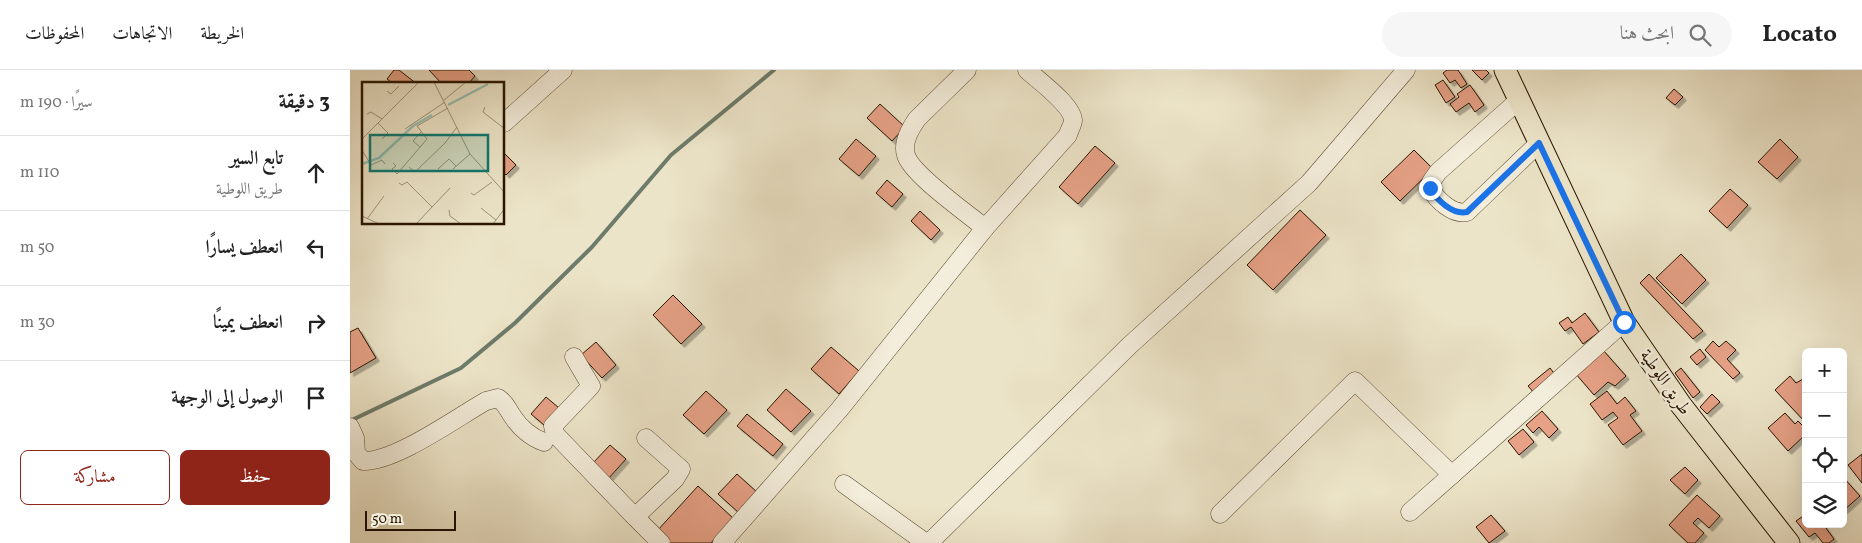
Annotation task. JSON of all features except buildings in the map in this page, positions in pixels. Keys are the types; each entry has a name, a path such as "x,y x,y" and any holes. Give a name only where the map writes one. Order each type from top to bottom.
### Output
{"main road":[{"name":"طريق اللوطية","path":"1505,70 1624,322 1681,405 1789,543"}],"street":[{"path":"505,122 563,70"},
{"path":"967,70 917,119 910,128 904,149 906,157 918,172 986,228"},
{"path":"722,543 839,410 986,228 1068,135 1074,122 1065,105 1027,70"},
{"path":"844,484 928,543 1130,345 1309,183 1406,70"},
{"path":"1519,100 1438,172 1433,177 1430,188 1451,210 1460,213 1467,212 1539,143"},
{"path":"1410,512 1624,322"},
{"path":"574,357 591,386 553,426 555,434 661,543"},
{"path":"1220,514 1355,381 1452,474"},
{"path":"350,427 355,438 356,453 363,461 374,461 395,453 486,401 498,398 507,403 512,416 523,428 535,439 544,442"},
{"path":"635,517 675,479 681,469 646,438"}],"waterway":[{"path":"350,421 461,368 515,323 592,247 671,155 774,70"}],"route":[{"path":"1430,188 1451,210 1460,213 1467,212 1539,143 1624,322"}]}
